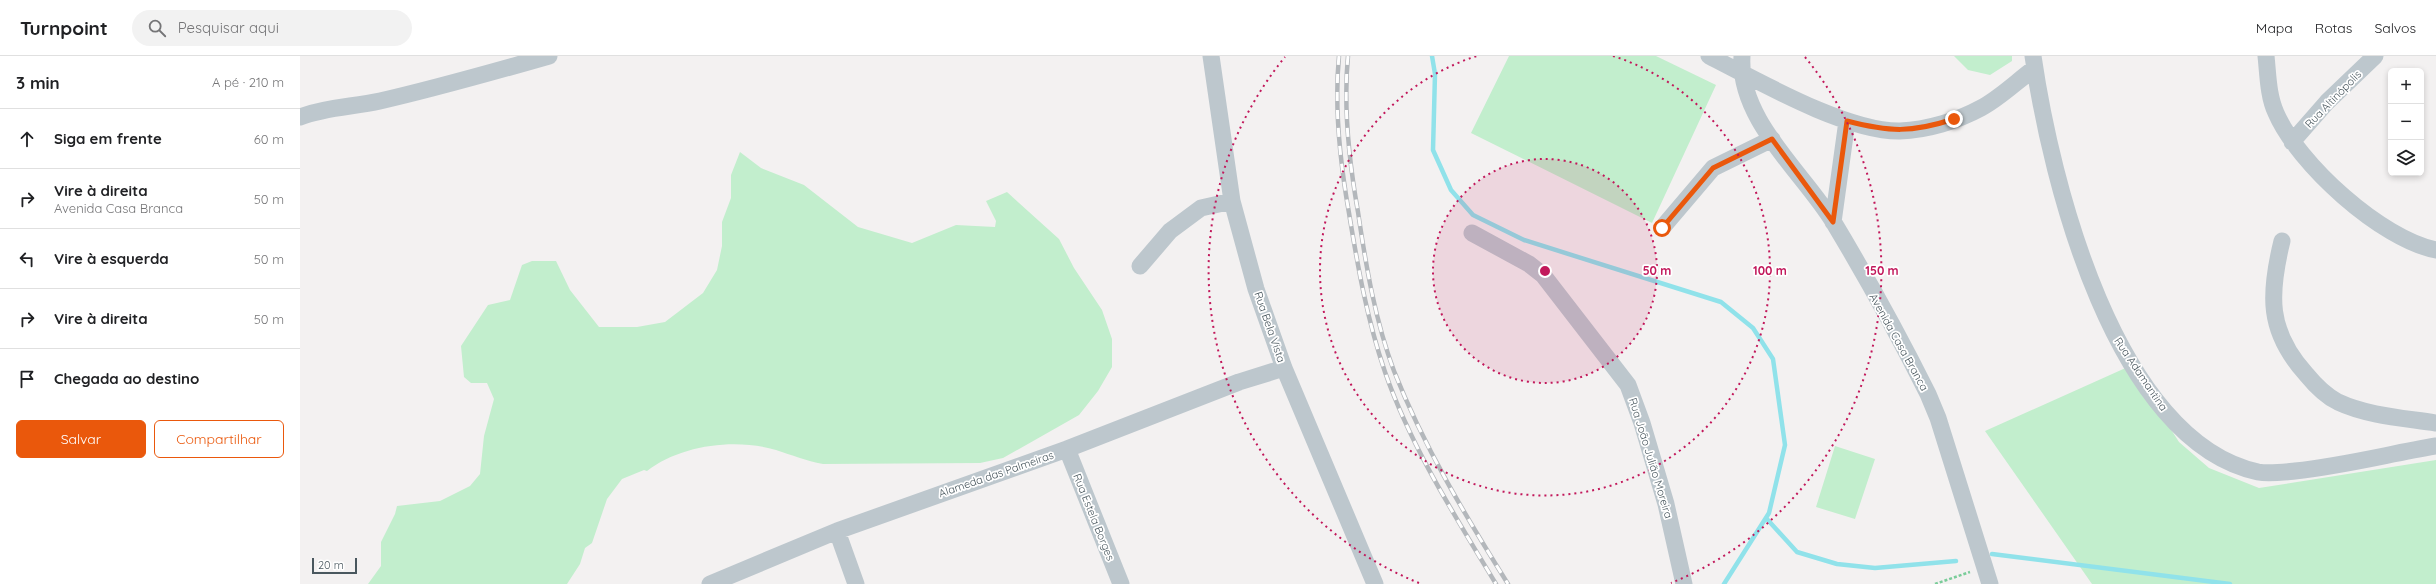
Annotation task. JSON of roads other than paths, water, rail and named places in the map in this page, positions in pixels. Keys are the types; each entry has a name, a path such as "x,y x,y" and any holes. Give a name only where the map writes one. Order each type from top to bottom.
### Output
{"street":[{"path":"300,116 324,108 356,106 449,85 549,56"},
{"name":"Rua Bela Vista","path":"1211,56 1232,201 1256,290 1284,368 1375,584"},
{"path":"1709,56 1742,64 1847,121 1877,129 1899,131 1925,129 1981,108 2034,62"},
{"path":"2266,56 2275,112 2292,142 2330,183 2372,220 2406,240 2436,250"},
{"name":"Rua Altinópolis","path":"2292,142 2327,102 2375,56"},
{"name":"Rua Adamantina","path":"2034,62 2064,199 2096,295 2122,349 2177,426 2204,448 2229,464 2260,472 2330,468 2436,446"},
{"name":"Avenida Casa Branca","path":"1742,64 1752,106 1772,139 1833,222 1928,394 1938,418 1990,584"},
{"path":"1833,222 1847,121"},
{"path":"1662,228 1713,168 1772,139"},
{"path":"1140,266 1170,231 1201,208 1232,201"},
{"name":"Rua João Julião Moreira","path":"1472,232 1529,264 1543,275 1622,374 1642,423 1666,504 1684,584"},
{"path":"2282,241 2274,274 2273,309 2284,342 2300,367 2316,386 2337,401 2363,411 2436,423"},
{"name":"Alameda das Palmeiras","path":"710,584 837,531 1067,449 1238,382 1284,368"},
{"name":"Rua Estela Borges","path":"1067,449 1120,584"},
{"path":"837,531 856,584"}],"waterway":[{"path":"1432,56 1435,74 1433,150 1451,190 1473,215 1524,240 1721,302 1753,328 1773,359 1785,445 1769,513 1724,584"},
{"path":"1766,518 1797,552 1837,564 1875,568 1956,561"},
{"path":"1992,554 2230,584"}],"railway":[{"path":"1339,56 1337,95 1343,174 1360,274 1368,313 1379,352 1396,400 1421,454 1435,481 1496,584"},
{"path":"1348,56 1346,95 1352,173 1368,273 1376,313 1387,352 1418,427 1432,454 1476,532 1508,584"}]}
